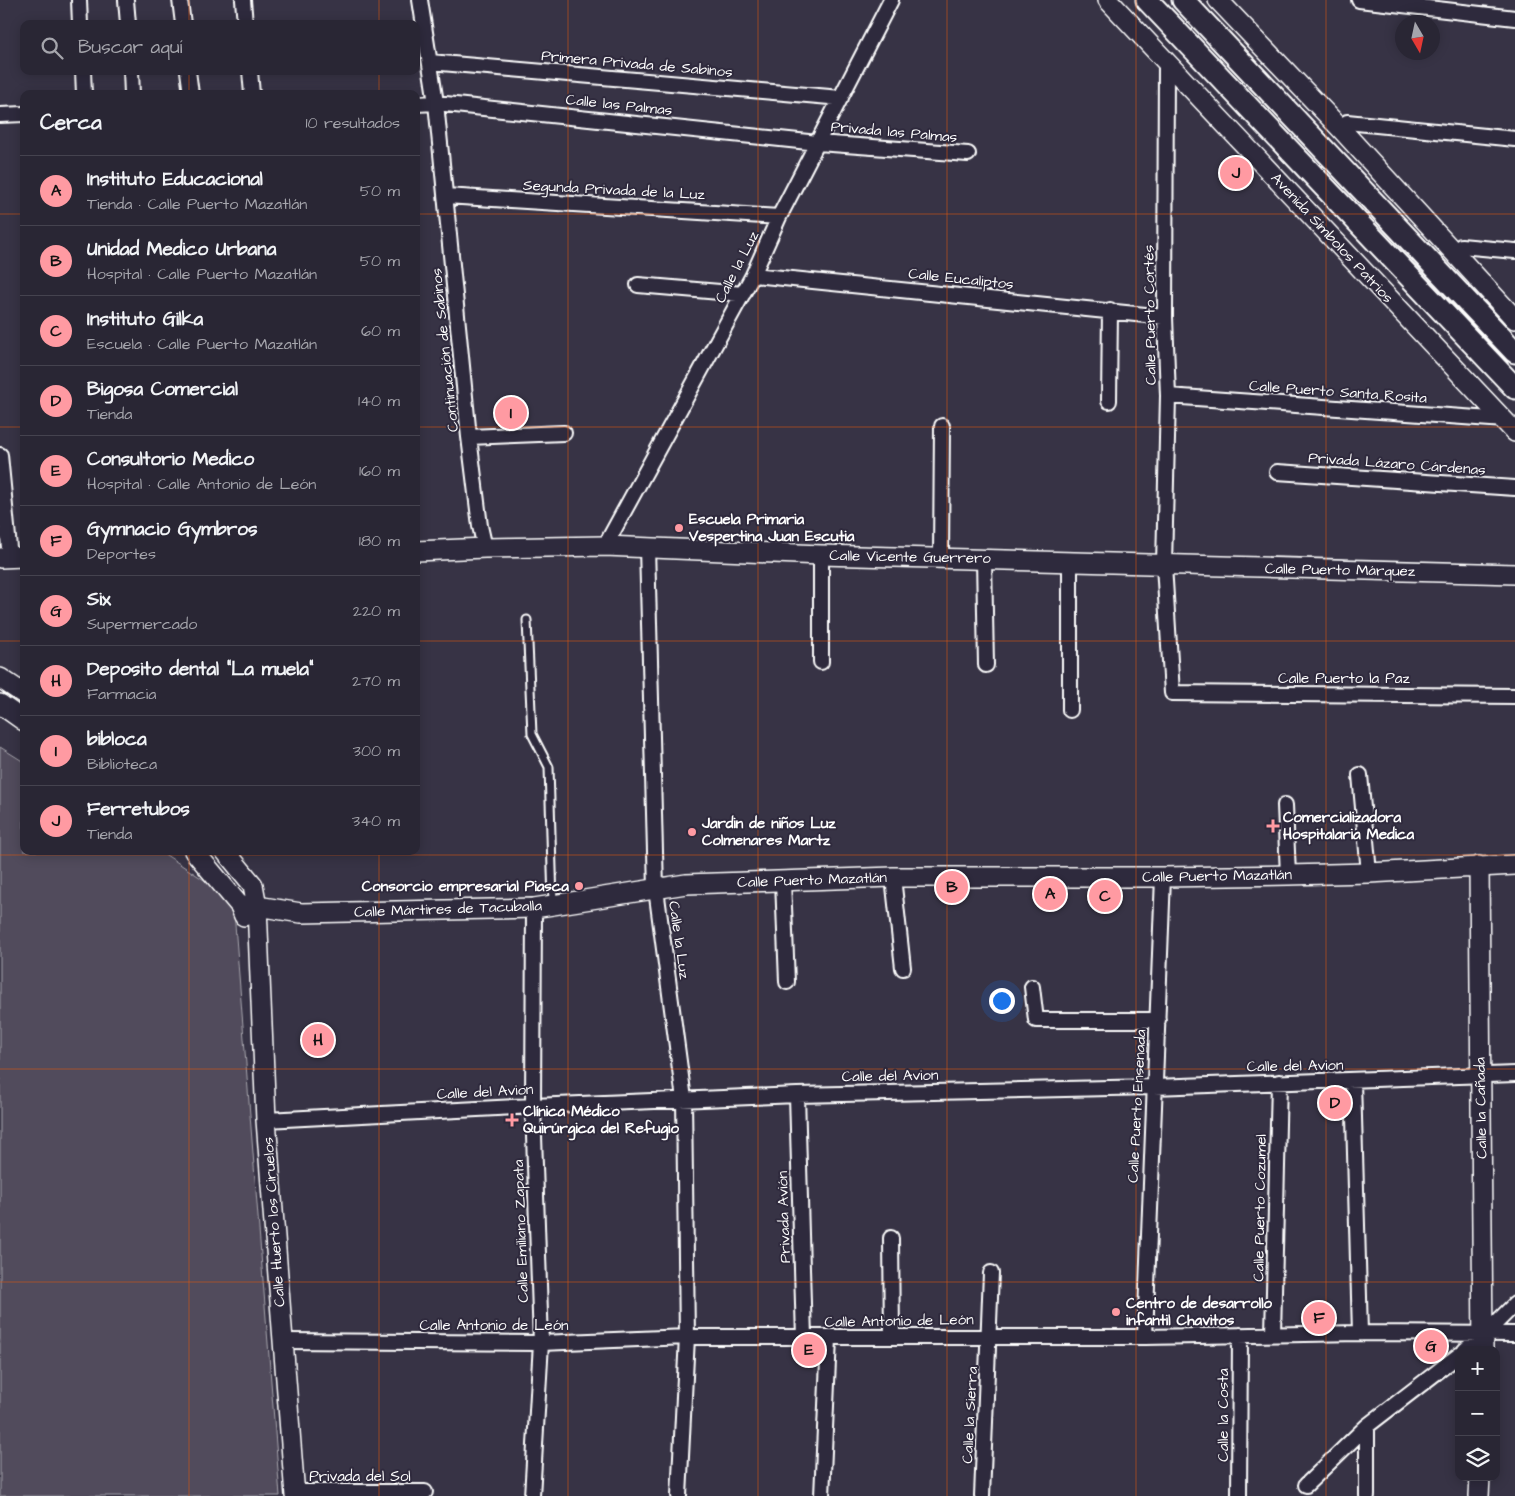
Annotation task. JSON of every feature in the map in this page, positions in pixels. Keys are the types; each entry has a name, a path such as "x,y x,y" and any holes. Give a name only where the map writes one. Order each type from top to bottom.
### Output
{"main road":[{"name":"Avenida Símbolos Patrios","path":"1147,0 1515,388"},
{"path":"1183,0 1515,352"}],"street":[{"path":"79,0 80,20"},
{"path":"126,0 128,20"},
{"path":"180,0 182,20"},
{"path":"243,0 245,20"},
{"name":"Continuación de Sabinos","path":"420,0 436,102 469,438 480,526 485,548"},
{"name":"Calle la Luz","path":"604,546 753,276 779,217 891,0"},
{"name":"Avenida Símbolos Patrios","path":"1108,0 1510,426"},
{"path":"1218,0 1340,128 1515,319"},
{"path":"1359,0 1515,18"},
{"name":"Primera Privada de Sabinos","path":"430,62 841,98"},
{"name":"Calle Puerto Cortés","path":"1166,63 1165,317 1168,396 1164,565 1172,693"},
{"path":"82,75 84,90"},
{"path":"131,75 132,90"},
{"path":"189,75 190,90"},
{"path":"250,75 252,90"},
{"name":"Calle las Palmas","path":"420,104 436,102 818,142"},
{"path":"0,115 20,114"},
{"path":"1340,128 1347,122 1515,140"},
{"name":"Privada las Palmas","path":"818,142 968,154"},
{"name":"Segunda Privada de la Luz","path":"446,196 779,217"},
{"path":"1454,252 1461,246 1515,251"},
{"name":"Calle Eucaliptos","path":"753,276 1110,310 1165,317"},
{"path":"638,285 743,294"},
{"path":"1109,401 1110,310"},
{"name":"Calle Puerto Santa Rosita","path":"1168,396 1510,426"},
{"path":"941,558 942,426"},
{"path":"469,438 564,433"},
{"path":"0,455 11,558"},
{"name":"Privada Lázaro Cárdenas","path":"1277,472 1515,488"},
{"name":"Calle Vicente Guerrero","path":"420,551 604,546 821,555 1164,565"},
{"name":"Calle la Luz","path":"647,547 656,889 684,1099 687,1337 679,1496"},
{"path":"821,555 821,662"},
{"path":"984,559 986,665"},
{"path":"1070,562 1070,710"},
{"name":"Calle Puerto Márquez","path":"1164,565 1515,574"},
{"path":"0,678 20,693"},
{"name":"Calle Puerto la Paz","path":"1172,693 1515,696"},
{"path":"12,713 20,702"},
{"path":"1360,775 1369,873"},
{"path":"1285,805 1288,875"},
{"path":"198,855 248,906"},
{"name":"Calle Huerto los Ciruelos","path":"228,855 253,885 248,906 258,947 266,1120 294,1494"},
{"name":"Calle Puerto Mazatlán","path":"656,889 686,884 782,881 893,878 1288,875 1369,873 1515,865"},
{"name":"Calle la Cañada","path":"1479,866 1484,1342"},
{"name":"Calle Puerto Ensenada","path":"1145,1336 1163,877"},
{"path":"893,878 903,968"},
{"path":"782,881 787,982"},
{"name":"Calle Mártires de Tacuballa","path":"248,906 302,913 534,908 656,889"},
{"name":"Calle Emiliano Zapata","path":"532,1496 541,1343 533,1106 534,908"},
{"path":"1032,987 1036,1020 1158,1020"},
{"name":"Calle del Avion","path":"266,1120 684,1099 1353,1081 1515,1074"},
{"path":"1353,1081 1360,1333"},
{"name":"Calle Puerto Cozumel","path":"1273,1334 1279,1082"},
{"name":"Privada Avión","path":"797,1095 804,1338"},
{"path":"891,1238 892,1337"},
{"name":"Calle la Sierra","path":"982,1496 990,1336 991,1273"},
{"path":"1484,1342 1515,1304"},
{"name":"Calle Antonio de León","path":"283,1341 541,1343 687,1337 829,1338 1360,1333 1484,1342 1515,1334"},
{"name":"Calle la Costa","path":"1239,1496 1240,1334"},
{"path":"822,1496 829,1338"},
{"path":"1306,1485 1367,1426 1455,1357"},
{"path":"1367,1426 1367,1496"},
{"path":"1480,1481 1480,1496"},
{"name":"Privada del Sol","path":"294,1494 426,1492"}],"lane":[{"path":"527,620 532,734 549,767 553,906"}],"shaded area":[{"path":"0,747 20,760 20,855 166,855 233,899 280,1496 0,1496"}],"place":[{"name":"Ferretubos","path":"1236,173"},
{"name":"bibloca","path":"511,413"},
{"name":"Escuela Primaria Vespertina Juan Escutia","path":"679,528"},
{"name":"Comercializadora Hospitalaria Medica","path":"1273,826"},
{"name":"Jardin de niños Luz Colmenares Martz","path":"692,832"},
{"name":"Consorcio empresarial Piasca","path":"579,886"},
{"name":"Unidad Medico Urbana","path":"952,887"},
{"name":"Instituto Educacional","path":"1050,894"},
{"name":"Instituto Gilka","path":"1105,896"},
{"name":"Deposito dental \"La muela\"","path":"318,1040"},
{"name":"Bigosa Comercial","path":"1335,1103"},
{"name":"Clínica Médico Quirúrgica del Refugio","path":"512,1120"},
{"name":"Centro de desarrollo infantil Chavitos","path":"1116,1312"},
{"name":"Gymnacio Gymbros","path":"1319,1318"},
{"name":"Six","path":"1431,1346"},
{"name":"Consultorio Medico","path":"809,1350"}]}
